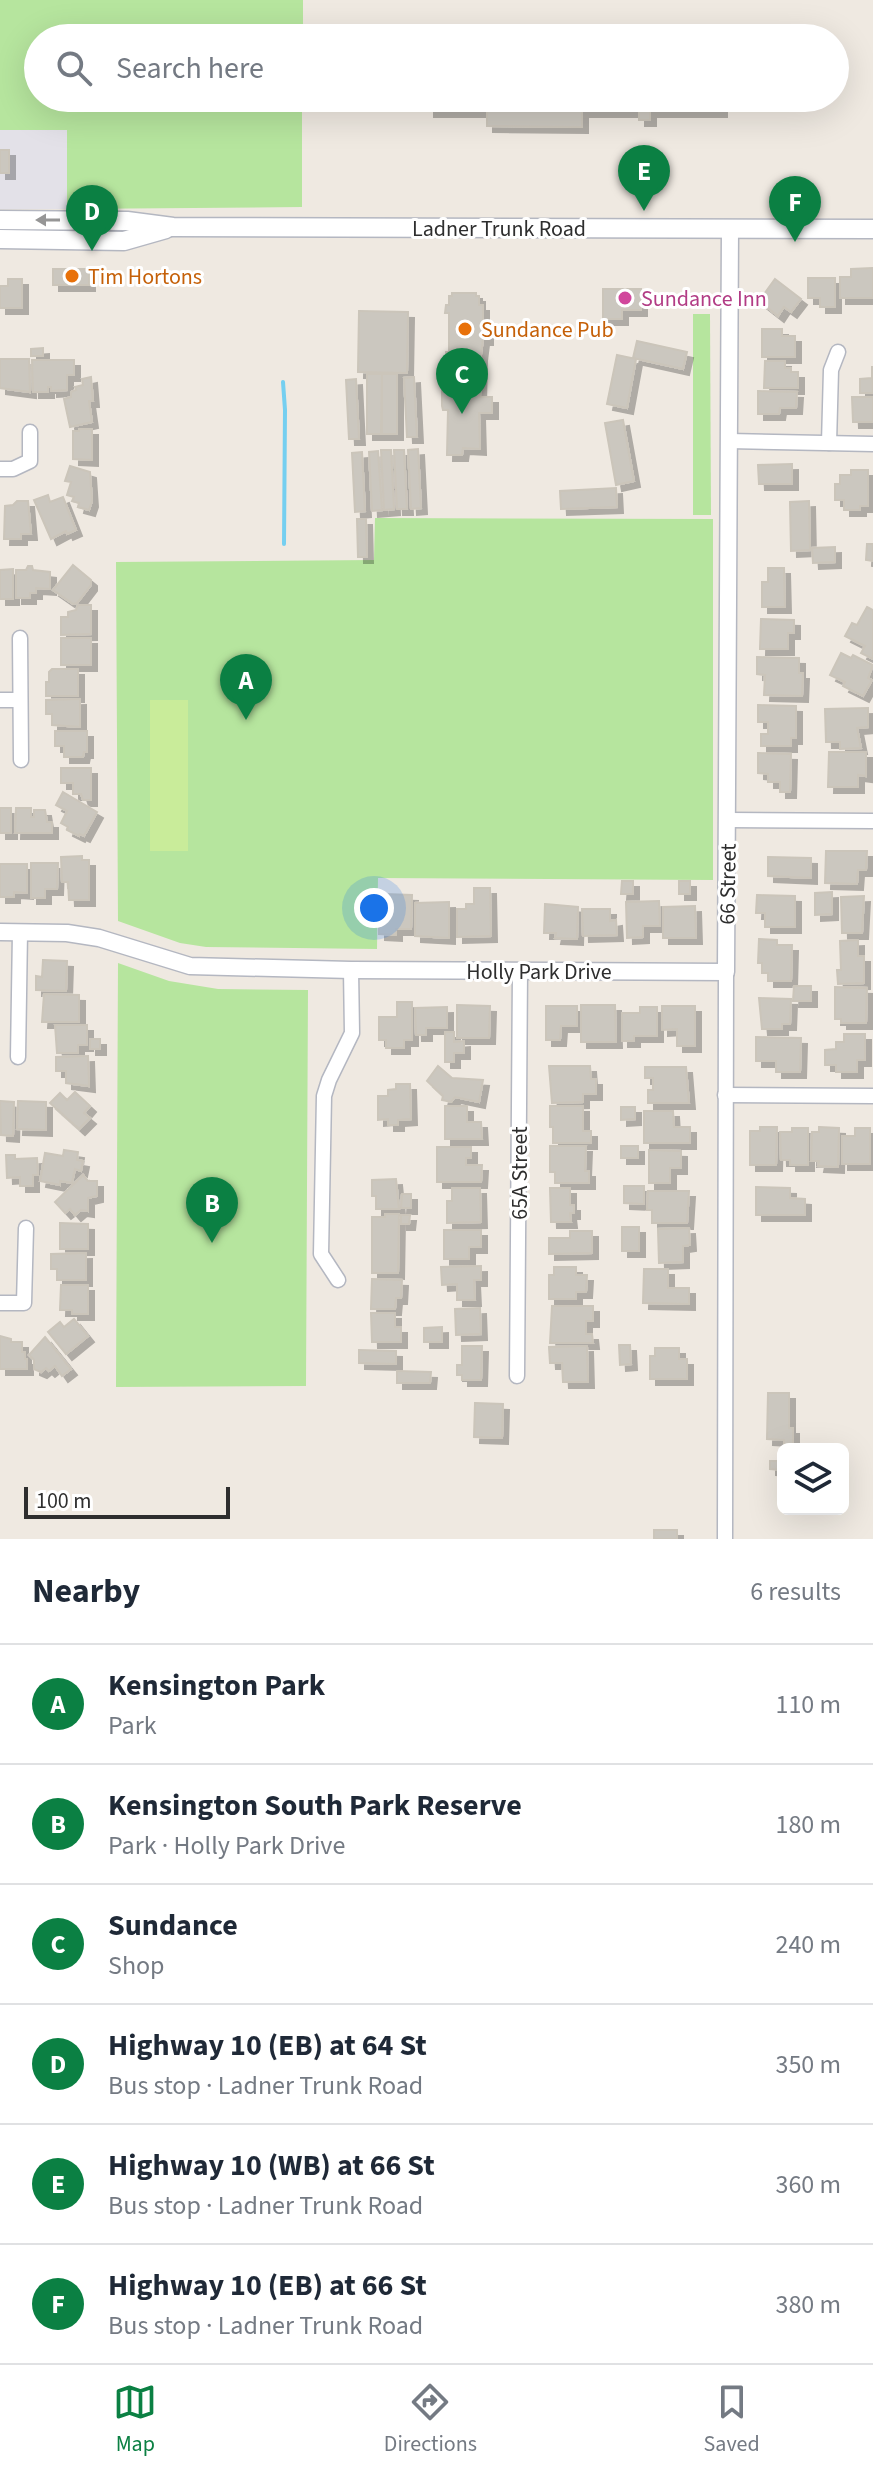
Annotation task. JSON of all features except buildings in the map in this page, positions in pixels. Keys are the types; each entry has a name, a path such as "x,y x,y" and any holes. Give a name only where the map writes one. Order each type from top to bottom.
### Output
{"main road":[{"name":"Ladner Trunk Road","path":"0,220 127,221 173,227 873,229"},
{"name":"Ladner Trunk Road","path":"0,239 124,241 173,227"}],"street":[{"name":"66 Street","path":"725,1539 730,229"},
{"path":"829,443 831,370 838,352"},
{"path":"0,469 13,469 30,461 30,432"},
{"path":"729,441 873,444"},
{"path":"20,638 21,760"},
{"path":"0,700 20,700"},
{"path":"728,820 873,821"},
{"name":"Holly Park Drive","path":"0,932 99,938 190,966 726,972"},
{"path":"18,1057 20,932"},
{"path":"338,1280 321,1254 324,1096 352,1033 351,970"},
{"name":"65A Street","path":"517,1376 520,971"},
{"path":"725,1095 873,1096"},
{"path":"0,1303 24,1303 26,1228"}],"shaded area":[{"path":"0,130 67,130 67,209 0,209"}],"green space":[{"path":"0,0 303,0 303,24 24,24 24,112 302,112 302,207 67,209 67,130 0,130"},
{"path":"693,314 710,314 711,515 693,515"},
{"path":"375,518 713,519 713,880 378,878 377,949 206,947 180,943 118,921 116,562 374,560"},
{"path":"150,700 188,700 188,851 150,851"},
{"path":"118,963 169,981 218,989 308,990 306,1386 116,1387"}],"waterway":[{"path":"283,382 284,544"}],"place":[{"name":"Highway 10 (WB) at 66 St","path":"644,211"},
{"name":"Highway 10 (EB) at 66 St","path":"795,242"},
{"name":"Highway 10 (EB) at 64 St","path":"92,251"},
{"name":"Tim Hortons","path":"72,276"},
{"name":"Sundance Inn","path":"625,298"},
{"name":"Sundance Pub","path":"465,329"},
{"name":"Sundance","path":"462,414"},
{"name":"Kensington Park","path":"246,720"},
{"name":"Kensington South Park Reserve","path":"212,1243"}]}
